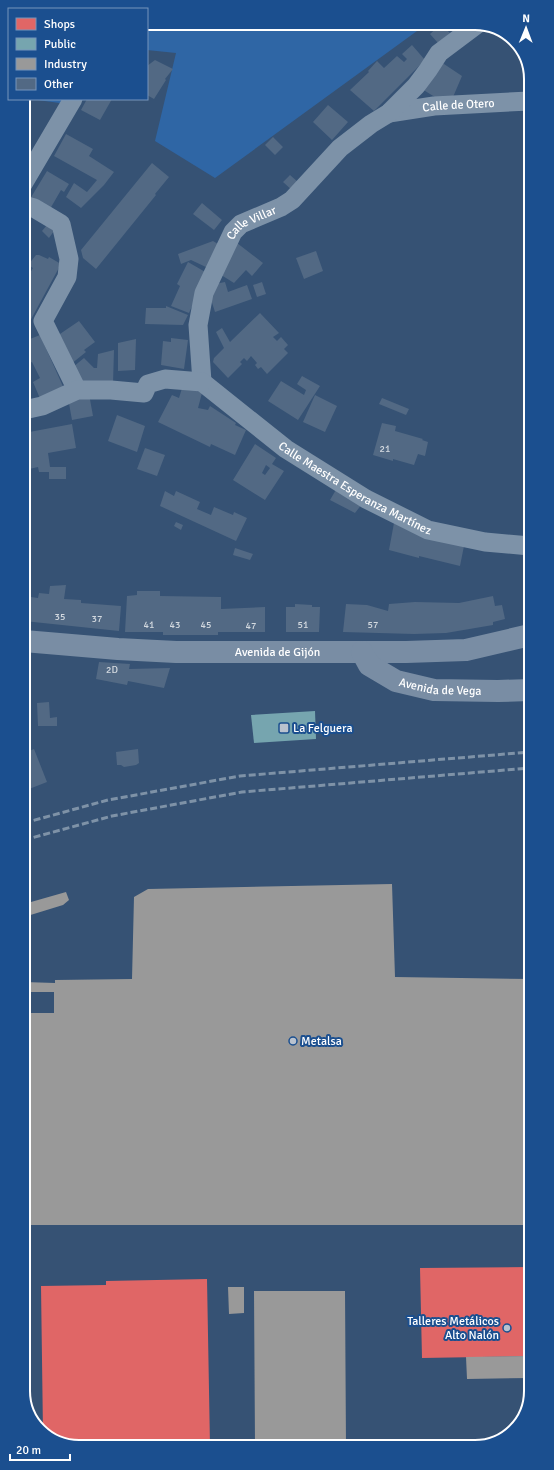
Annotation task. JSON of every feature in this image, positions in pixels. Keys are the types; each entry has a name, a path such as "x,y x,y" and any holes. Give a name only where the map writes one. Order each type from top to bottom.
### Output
{"street":[{"path":"388,113 416,86 439,52 469,30"},
{"path":"30,172 72,100"},
{"name":"Calle de Otero","path":"388,113 434,106 524,101"},
{"name":"Calle Villar","path":"202,382 198,325 204,294 233,232 240,224 281,207 292,200 340,148 388,113"},
{"path":"30,207 61,224 69,259 67,277 43,321 76,390"},
{"path":"30,409 42,406 76,390 111,390 144,393 148,384 165,379 202,382"},
{"name":"Calle Maestra Esperanza Martínez","path":"202,382 286,449 366,499 428,530 485,542 524,545"},
{"name":"Avenida de Gijón","path":"30,642 176,652 406,652 466,650 524,636"},
{"name":"Avenida de Vega","path":"362,652 370,665 396,681 434,690 524,690"}],"shaded area":[{"path":"148,30 418,30 215,178 155,141 176,53 148,50"},
{"path":"37,100 69,100 67,104"}],"building: Shops":[{"path":"524,1267 524,1356 422,1358 420,1268"},
{"path":"207,1279 210,1440 76,1440 60,1436 43,1424 41,1286 106,1285 106,1281"}],"building: Public":[{"name":"La Felguera","path":"315,711 316,739 254,743 251,715"}],"building: Industry":[{"name":"Metalsa","path":"392,884 395,977 524,979 524,1225 30,1225 30,1013 54,1013 54,992 30,992 30,982 55,983 55,980 132,979 134,897 148,889"},
{"path":"66,892 69,900 63,905 30,915 30,902"},
{"path":"228,1287 244,1287 244,1313 229,1314"},
{"path":"254,1291 345,1291 346,1440 255,1440"},
{"path":"524,1356 524,1378 467,1379 466,1357"}],"building: Other":[{"path":"434,30 447,30 450,33 438,43 430,34"},
{"path":"412,45 425,60 374,111 350,90 369,72 368,71 377,61 384,68 397,56 404,62 407,59 402,54"},
{"path":"155,60 173,69 165,79 166,80 154,99 148,96 148,65"},
{"path":"441,62 462,76 453,97 438,99 422,89"},
{"path":"86,100 111,100 100,120 81,110"},
{"path":"328,105 348,122 332,140 313,122"},
{"path":"66,134 93,149 89,156 114,172 104,185 81,208 66,197 74,183 87,192 97,180 54,156"},
{"path":"273,137 283,147 275,155 265,145"},
{"path":"152,163 169,177 96,269 83,258 81,250"},
{"path":"47,171 69,184 64,192 61,190 50,209 30,199"},
{"path":"290,175 299,183 293,191 283,182"},
{"path":"202,203 222,220 214,230 193,214"},
{"path":"47,225 54,231 49,238 42,231"},
{"path":"213,241 218,244 208,268 191,260 181,264 178,254"},
{"path":"237,243 263,263 252,276 246,270 234,283 218,273"},
{"path":"316,251 323,271 304,279 296,258"},
{"path":"36,255 39,255 48,259 49,257 61,264 30,321 30,273 33,268 30,266 30,262"},
{"path":"188,262 207,273 189,313 171,306 180,286 177,284"},
{"path":"225,282 228,292 247,285 252,299 215,312 208,290 210,285"},
{"path":"262,282 266,294 257,297 253,285"},
{"path":"166,306 188,315 183,325 145,324 146,308 166,308"},
{"path":"260,313 279,333 273,337 277,341 281,337 288,345 284,349 288,353 267,374 261,367 258,369 255,365 257,363 251,356 247,361 244,358 240,362 242,364 228,378 213,362 214,358 224,348 216,332 222,328 230,342"},
{"path":"79,321 95,342 84,350 86,352 71,364 57,336"},
{"path":"40,335 65,391 41,401 33,382 40,378 32,362 30,363 30,339"},
{"path":"171,338 188,340 184,369 161,365 163,341 171,342"},
{"path":"136,339 135,370 118,371 118,343"},
{"path":"114,350 113,384 77,381 73,367 84,358 94,368 97,368 98,354"},
{"path":"302,376 320,386 298,420 268,401 281,381 304,395 306,390 297,384"},
{"path":"183,385 202,393 198,408 208,410 210,406 236,423 235,425 246,430 235,455 211,444 210,447 158,422 172,395 179,398"},
{"path":"89,394 93,416 72,420 68,398"},
{"path":"315,395 337,406 325,432 303,422"},
{"path":"382,398 409,409 406,415 379,404"},
{"path":"117,415 145,426 137,452 108,441"},
{"path":"382,423 396,426 395,431 423,439 422,440 428,442 425,456 418,454 414,465 373,455"},
{"path":"72,424 76,448 48,453 50,467 66,467 66,479 49,479 49,472 39,472 38,467 30,469 30,432"},
{"path":"255,444 276,458 272,464 284,471 265,500 233,480","holes":["266,465 270,468 265,475 262,473"]},
{"path":"145,448 165,455 157,476 137,469"},
{"path":"337,488 362,504 355,513 330,500"},
{"path":"165,491 174,496 176,491 200,502 197,509 211,515 214,507 233,515 234,512 247,518 236,541 160,506"},
{"path":"176,522 183,525 181,530 174,526"},
{"path":"394,523 464,546 460,566 419,556 419,558 389,550"},
{"path":"235,548 253,554 250,560 233,555"},
{"path":"66,585 64,599 81,600 81,603 121,606 119,631 30,622 30,597 38,598 39,593 49,594 50,586"},
{"path":"137,591 160,591 160,596 221,597 221,609 265,607 265,632 218,632 218,635 163,635 163,632 125,632 127,596 137,595"},
{"path":"493,596 495,606 502,605 505,619 493,622 493,625 446,633 414,634 343,632 346,604 367,605 388,611 389,604 415,602 459,603"},
{"path":"295,604 320,607 319,632 286,632 286,607 295,607"},
{"path":"99,662 130,664 129,669 170,668 164,688 128,681 127,685 96,679"},
{"path":"49,702 50,718 57,717 57,726 38,726 37,703"},
{"path":"34,749 47,782 30,789 30,751"},
{"path":"138,749 139,763 124,767 117,765 116,752"}],"railway":[{"path":"30,821 108,800 240,776 524,752"},
{"path":"30,838 112,816 242,792 524,768"}],"place":[{"name":"La Felguera","path":"284,728"},
{"name":"Metalsa","path":"293,1041"},
{"name":"Talleres Metálicos Alto Nalón","path":"507,1328"}]}
